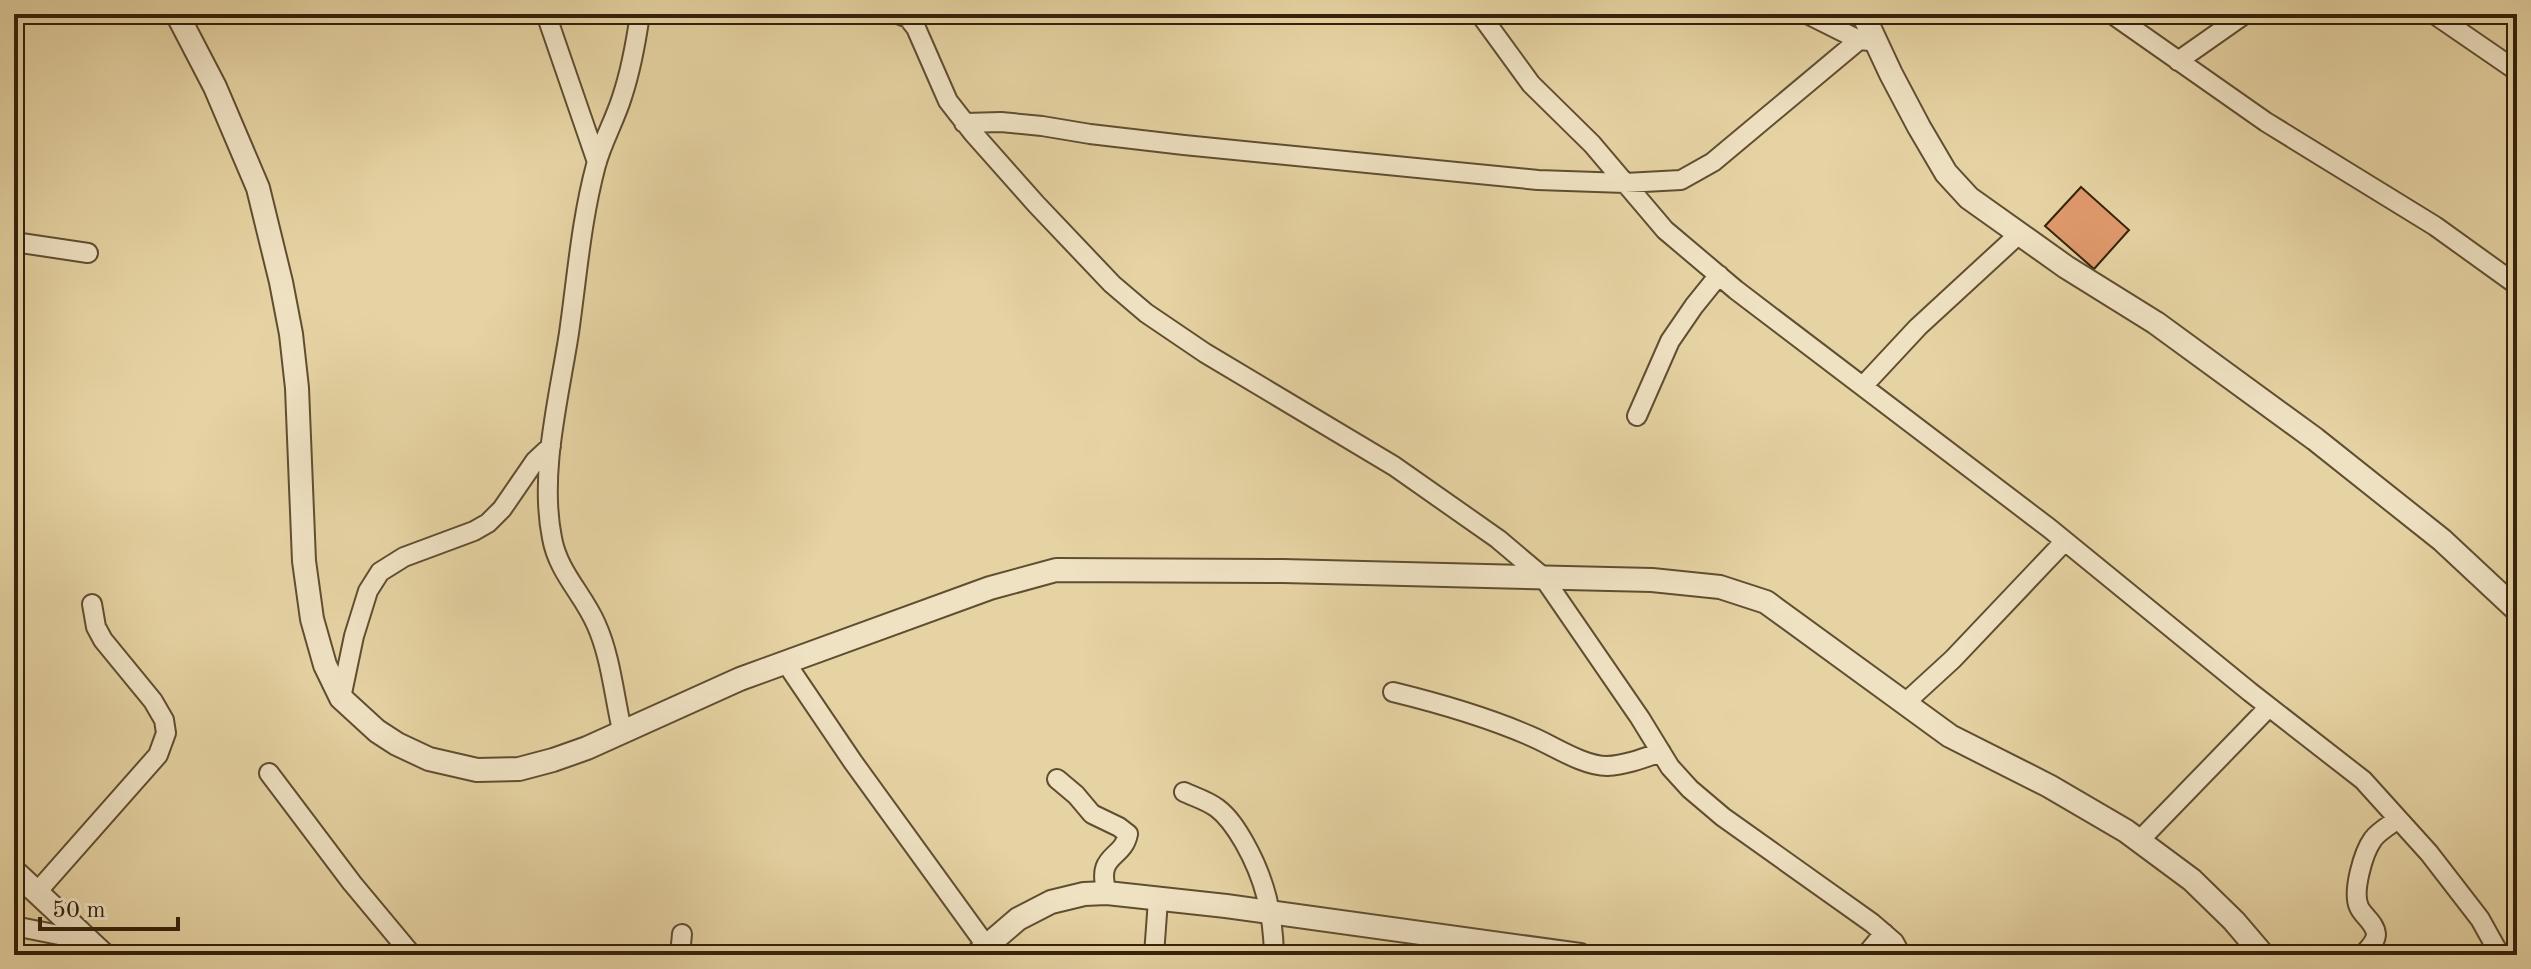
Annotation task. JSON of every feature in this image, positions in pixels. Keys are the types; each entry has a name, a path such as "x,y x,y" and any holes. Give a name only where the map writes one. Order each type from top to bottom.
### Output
{"street":[{"path":"177,14 215,87 258,188 274,256 291,334 296,374 304,561 312,619 325,665 341,698 377,731 429,759 477,770 519,769 587,748 740,679 853,637 990,588 1056,570 1543,577 1652,580 1720,587 1766,602 1950,736 2049,786 2139,841 2192,880 2263,955"},
{"path":"546,14 597,162"},
{"path":"622,730 596,623 559,563 552,539 548,503 551,446 581,230 597,162 634,54 640,14"},
{"path":"898,14 908,18 916,28 948,101 964,123 1112,284 1146,313 1205,353 1394,466 1498,539 1543,577 1670,767 1690,789 1723,817 1884,933 1894,942 1901,955"},
{"path":"1480,14 1531,84 1592,144 1665,230 2065,541 2363,780 2429,853 2480,919 2500,955"},
{"path":"1807,14 1868,41"},
{"path":"1863,14 1868,41 1946,173 1969,198 2066,267 2156,323 2315,439 2442,540 2517,610"},
{"path":"2112,14 2266,122 2435,226 2517,285"},
{"path":"2178,61 2245,14"},
{"path":"2434,14 2517,71"},
{"path":"964,123 1014,123 1184,145 1538,180 1625,183 1681,180 1697,173 1868,41"},
{"path":"1863,386 1918,327 2019,234"},
{"path":"14,242 88,253"},
{"path":"1637,416 1670,341 1719,275"},
{"path":"341,698 354,636 368,591 380,572 404,557 488,523 502,509 535,461 551,446"},
{"path":"1905,703 1953,659 2065,541"},
{"path":"37,892 158,755 166,733 164,720 153,701 96,627 92,604"},
{"path":"786,663 985,952 1018,919 1051,902 1084,894 1107,893 1271,912 1461,947 1580,955"},
{"path":"1393,692 1432,701 1527,734 1572,756 1605,766 1634,762 1661,752"},
{"path":"2139,841 2269,707"},
{"path":"269,773 352,883 412,955"},
{"path":"1057,779 1092,814 1128,834 1126,843 1108,858 1104,870 1107,893"},
{"path":"1184,792 1218,809 1235,826 1257,865 1271,912 1274,955"},
{"path":"2363,955 2374,942 2376,934 2356,899 2362,866 2374,838 2398,819"},
{"path":"14,871 97,948"},
{"path":"1154,955 1158,900"},
{"path":"14,926 97,948"},
{"path":"1866,955 1884,933"},
{"path":"680,955 682,934"}],"building":[{"path":"2081,187 2129,230 2094,269 2045,226"}]}
